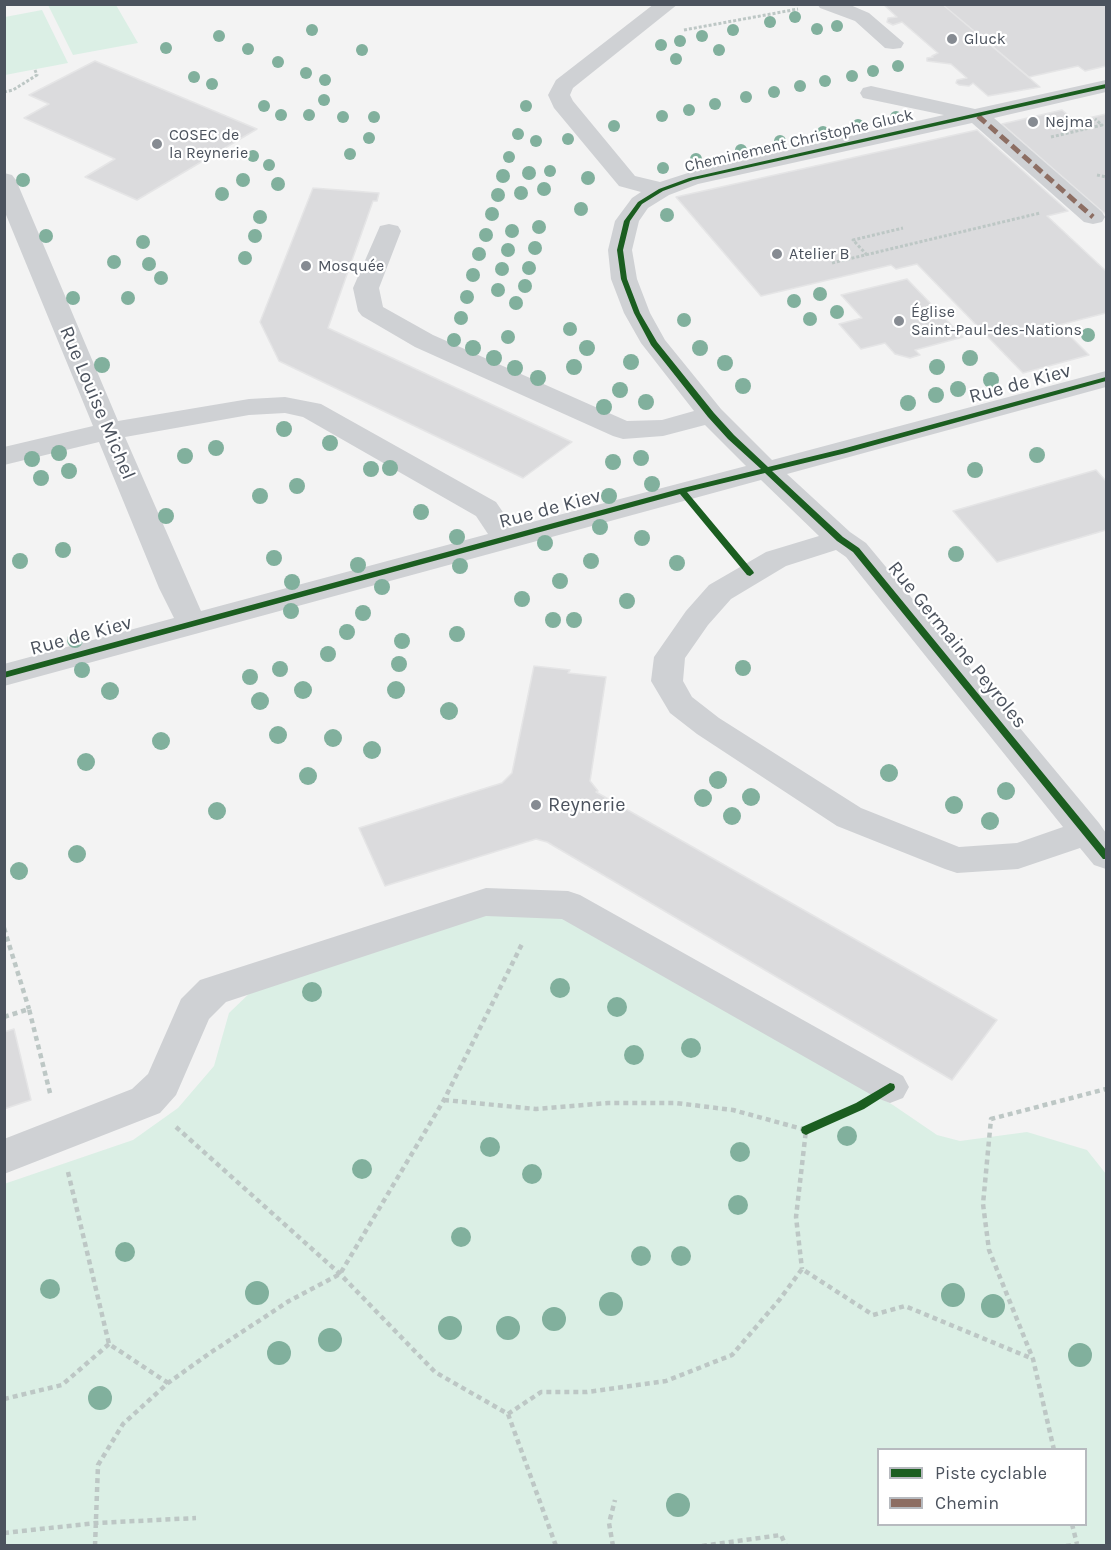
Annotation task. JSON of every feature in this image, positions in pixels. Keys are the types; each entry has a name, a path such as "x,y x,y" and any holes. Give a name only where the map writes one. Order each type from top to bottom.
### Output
{"street":[{"path":"661,190 627,181 562,103 559,95 564,85 668,4"},
{"path":"827,4 862,17 893,43"},
{"name":"Cheminement Christophe Gluck","path":"767,470 711,415 654,343 637,313 624,279 620,250 627,221 640,203 661,190 691,179 1107,87"},
{"path":"871,93 978,116 1093,216"},
{"name":"Rue Louise Michel","path":"4,180 174,588 192,624"},
{"name":"Cheminement Christophe Gluck","path":"627,181 624,202 627,221"},
{"path":"389,231 366,288 371,311 424,341 623,430 663,428 711,415"},
{"name":"Rue de Kiev","path":"4,675 1107,379"},
{"path":"4,456 109,431 249,407 285,405 311,410 486,508 506,540"},
{"name":"Rue Germaine Peyroles","path":"767,470 840,539 856,550 1097,844"},
{"path":"840,539 776,559 720,592 697,618 670,657 667,681 681,705 708,726 849,817 957,860 1018,856 1097,844"},
{"path":"4,1157 60,1137 146,1101 163,1084 194,1010 213,991 486,902 568,905 890,1087"}],"path":[{"path":"680,31 804,8"},
{"path":"4,92 13,90 38,75 35,70"},
{"path":"1041,139 1102,125 1097,121"},
{"path":"832,263 1041,212"},
{"path":"867,255 853,240 903,228"},
{"path":"95,1545 98,1466 123,1424 168,1383 289,1301 340,1274 444,1100 543,903"},
{"path":"4,928 29,1009 109,1344 168,1383"},
{"path":"4,1017 29,1009"},
{"path":"1054,1448 1034,1359 989,1250 983,1204 992,1119 1107,1089"},
{"path":"444,1100 536,1109 608,1103 676,1103 733,1110 806,1130 796,1216 802,1269 780,1299 732,1355 666,1381 587,1392 541,1392 508,1414"},
{"path":"146,1101 340,1274 435,1372 508,1414 556,1545"},
{"path":"802,1269 873,1315 904,1306 1034,1359"},
{"path":"4,1399 62,1385 109,1344"},
{"path":"613,1545 609,1523 615,1500"},
{"path":"4,1533 96,1523 196,1518"},
{"path":"1066,1545 1078,1545 1073,1526"},
{"path":"702,1545 781,1535 786,1545"}],"green space":[{"path":"48,5 116,5 138,43 73,55"},
{"path":"42,10 68,63 5,75 5,17"},
{"path":"491,913 570,919 893,1105 937,1135 960,1141 1027,1132 1087,1150 1106,1174 1106,1545 5,1545 4,1184 133,1140 178,1108 214,1066 229,1013 256,987"}],"building":[{"name":"Gluck","path":"883,4 942,4 1040,87 988,96 973,83 969,86 959,85 956,83 957,80 967,78 951,64 927,61 927,58 938,53 902,22 893,25 887,22 888,18 897,17"},
{"path":"942,4 1106,4 1106,66 1085,71 1078,66 1029,77"},
{"name":"COSEC de la Reynerie","path":"95,61 257,129 137,200 85,177 115,159 24,118 49,104 29,95"},
{"path":"1062,110 1075,121 1106,114 1106,212 1104,213 1002,124"},
{"path":"977,130 1068,211 1047,216 1106,271 1106,313 1059,325 1089,355 1023,373 917,264 896,269 891,265 761,296 676,197"},
{"path":"313,188 379,193 377,201 373,201 328,328 572,442 523,478 279,361 260,322"},
{"name":"Église Saint-Paul-des-Nations","path":"907,279 963,337 915,350 920,355 910,358 895,354 885,343 861,349 839,324 862,318 841,295"},
{"path":"1096,470 1106,481 1106,530 997,562 953,511"},
{"path":"534,666 606,677 590,781 598,791 596,792 997,1020 952,1080 547,842 536,839 385,886 359,828 502,783 512,773"},
{"path":"14,1029 31,1100 4,1109 4,1032"}],"marked path":[{"path":"978,116 1093,217"}],"cycle path":[{"path":"1106,86 691,179 661,190 640,203 627,221 620,250 624,279 637,313 654,343 711,415 731,437 840,539 856,550 1106,856"},
{"path":"4,675 682,491 843,451 1106,379"},
{"path":"682,491 750,573"},
{"path":"806,1130 860,1106 890,1087"}],"place":[{"name":"Gluck","path":"952,39"},
{"name":"Nejma","path":"1033,122"},
{"name":"COSEC de la Reynerie","path":"157,144"},
{"name":"Atelier B","path":"777,254"},
{"name":"Mosquée","path":"306,266"},
{"name":"Église Saint-Paul-des-Nations","path":"899,321"},
{"name":"Reynerie","path":"536,805"}]}
